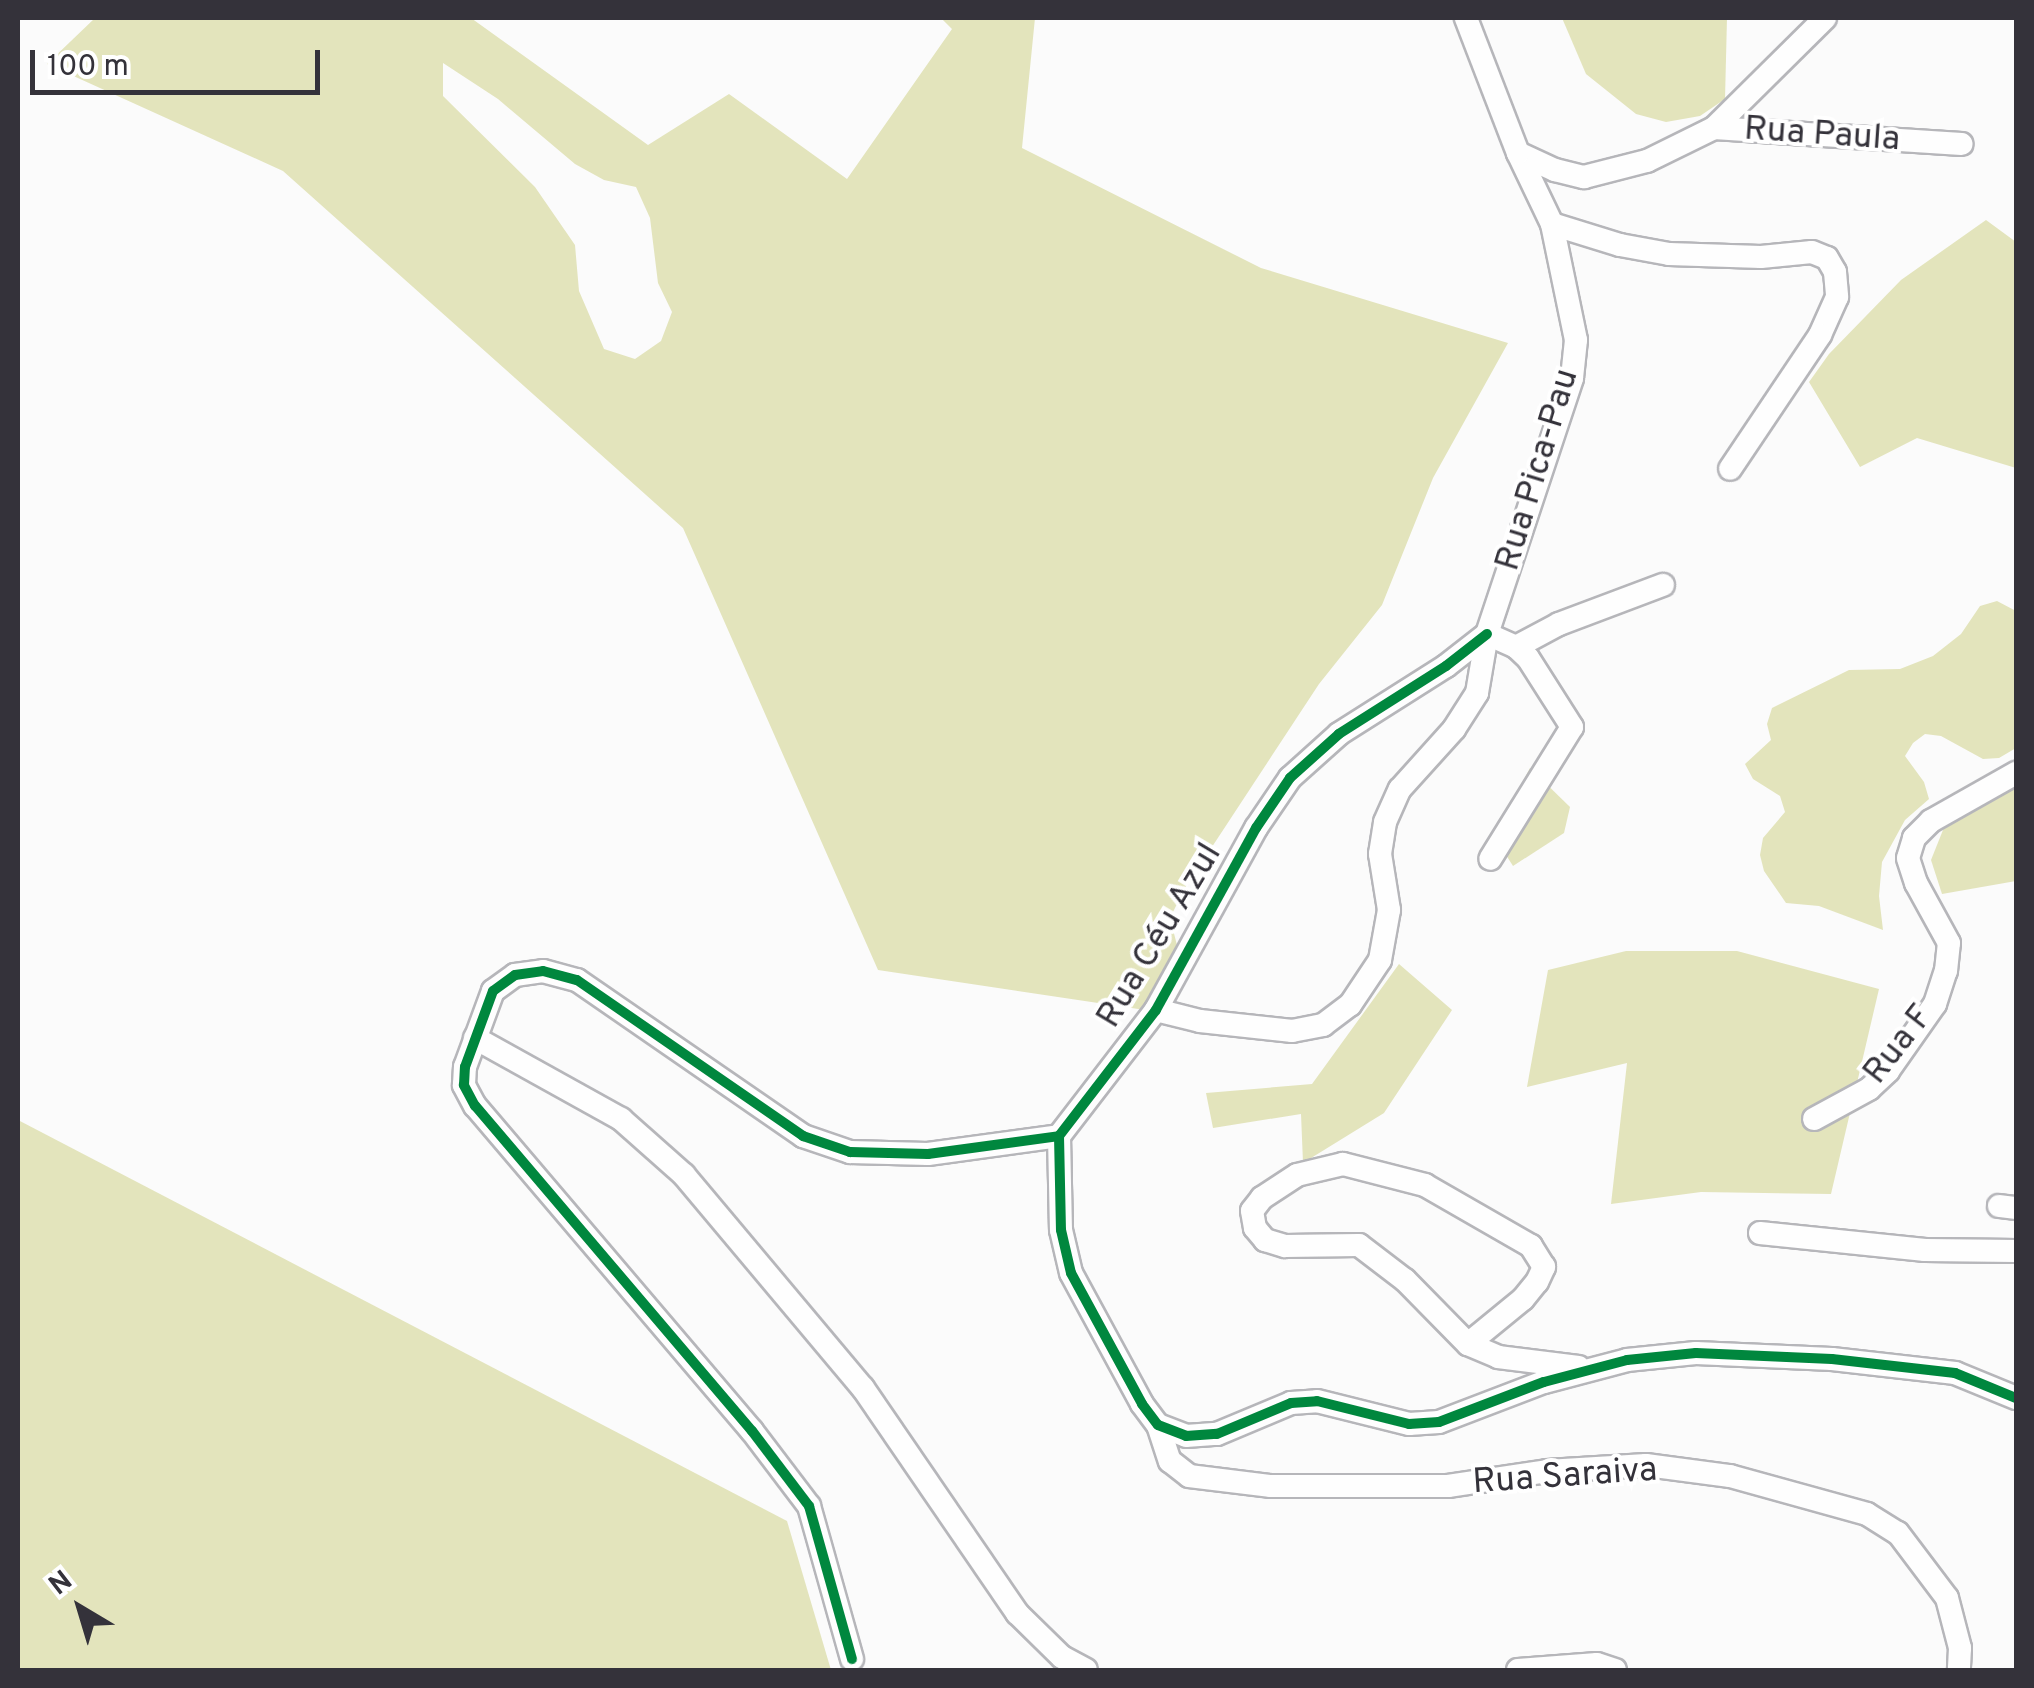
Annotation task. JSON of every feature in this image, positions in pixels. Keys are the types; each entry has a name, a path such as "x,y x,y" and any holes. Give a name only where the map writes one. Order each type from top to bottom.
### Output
{"street":[{"name":"Rua Pica-Pau","path":"1156,1010 1200,1021 1292,1031 1323,1025 1350,1005 1380,960 1389,910 1380,854 1384,822 1400,789 1454,729 1477,693 1487,634 1572,378 1576,340 1552,224 1518,153 1466,18"},
{"path":"1714,128 1826,18"},
{"name":"Rua Paula","path":"1518,153 1555,170 1584,176 1607,174 1647,161 1714,128 1960,144"},
{"path":"1552,224 1620,245 1669,254 1761,258 1812,252 1826,258 1835,272 1837,297 1820,335 1730,468"},
{"path":"1516,647 1560,624 1662,584"},
{"path":"1487,634 1516,647 1572,727 1490,858"},
{"name":"Rua Céu Azul","path":"1059,1136 1156,1010 1256,828 1290,778 1339,734 1446,666 1487,634"},
{"name":"Rua F","path":"1814,1118 1869,1089 1888,1071 1934,1004 1946,971 1948,943 1916,883 1908,858 1914,838 1931,822 2016,773"},
{"path":"852,1659 810,1506 752,1431 475,1106 464,1086 475,1038 493,991 515,976 543,971 576,980 803,1136 850,1152 928,1154 1059,1136 1060,1230 1071,1273 1158,1425 1186,1436 1217,1434 1291,1402 1316,1401 1410,1424 1439,1422 1591,1370 1696,1353 1832,1359 1955,1373 2016,1398"},
{"path":"475,1038 620,1118 684,1174 863,1388 1017,1613 1062,1657 1086,1670"},
{"path":"1468,1344 1538,1282 1544,1267 1531,1246 1424,1185 1343,1164 1296,1175 1262,1198 1252,1211 1255,1228 1265,1240 1285,1246 1359,1245 1405,1280 1468,1344 1498,1357 1591,1370"},
{"path":"1760,1233 1925,1250 2016,1252"},
{"name":"Rua Saraiva","path":"1158,1425 1170,1461 1189,1476 1271,1486 1448,1486 1547,1472 1646,1465 1730,1476 1867,1514 1898,1533 1948,1598 1960,1648 1959,1670"},
{"path":"1518,1670 1597,1664 1615,1670"}],"green space":[{"path":"95,18 471,18 648,145 729,94 847,179 952,29 941,18 1035,18 1022,148 1261,268 1508,343 1433,478 1382,605 1319,684 1185,888 1170,918 1178,949 1145,1010 878,970 683,528 283,171 47,64","holes":["443,63 498,99 575,164 604,180 636,187 650,218 658,283 672,312 661,341 635,359 604,349 579,291 575,245 535,187 443,96"]},
{"path":"1562,18 1727,18 1725,99 1700,116 1666,122 1636,114 1586,74"},
{"path":"1986,220 2016,242 2016,468 1917,438 1860,467 1809,382 1829,354 1901,280"},
{"path":"1997,601 2016,611 2016,748 1999,758 1983,759 1941,736 1925,734 1913,743 1905,756 1924,782 1929,799 1905,820 1882,862 1879,896 1883,930 1819,906 1786,903 1764,871 1760,855 1763,838 1785,812 1780,796 1753,779 1745,764 1771,740 1767,724 1772,708 1849,670 1900,669 1933,656 1961,634 1980,606"},
{"path":"1530,768 1570,807 1564,833 1513,866 1494,836"},
{"path":"2016,779 2016,881 1942,894 1931,860 1945,825"},
{"path":"1626,951 1737,951 1879,989 1831,1194 1701,1192 1611,1204 1627,1063 1527,1087 1548,970"},
{"path":"1399,964 1452,1010 1384,1113 1303,1163 1301,1114 1213,1128 1206,1093 1312,1084"},
{"path":"18,1120 787,1521 831,1670 18,1670"}],"cycle path":[{"path":"1487,634 1446,666 1339,734 1290,778 1256,828 1156,1010 1059,1136 1061,1230 1071,1273 1142,1404 1158,1425 1186,1436 1217,1434 1291,1403 1317,1401 1409,1424 1439,1422 1544,1382 1627,1360 1696,1353 1832,1359 1955,1373 2016,1398"},
{"path":"852,1659 809,1506 752,1431 475,1106 464,1085 465,1067 493,991 515,975 543,971 577,980 803,1136 850,1152 928,1154 1059,1136"}]}
